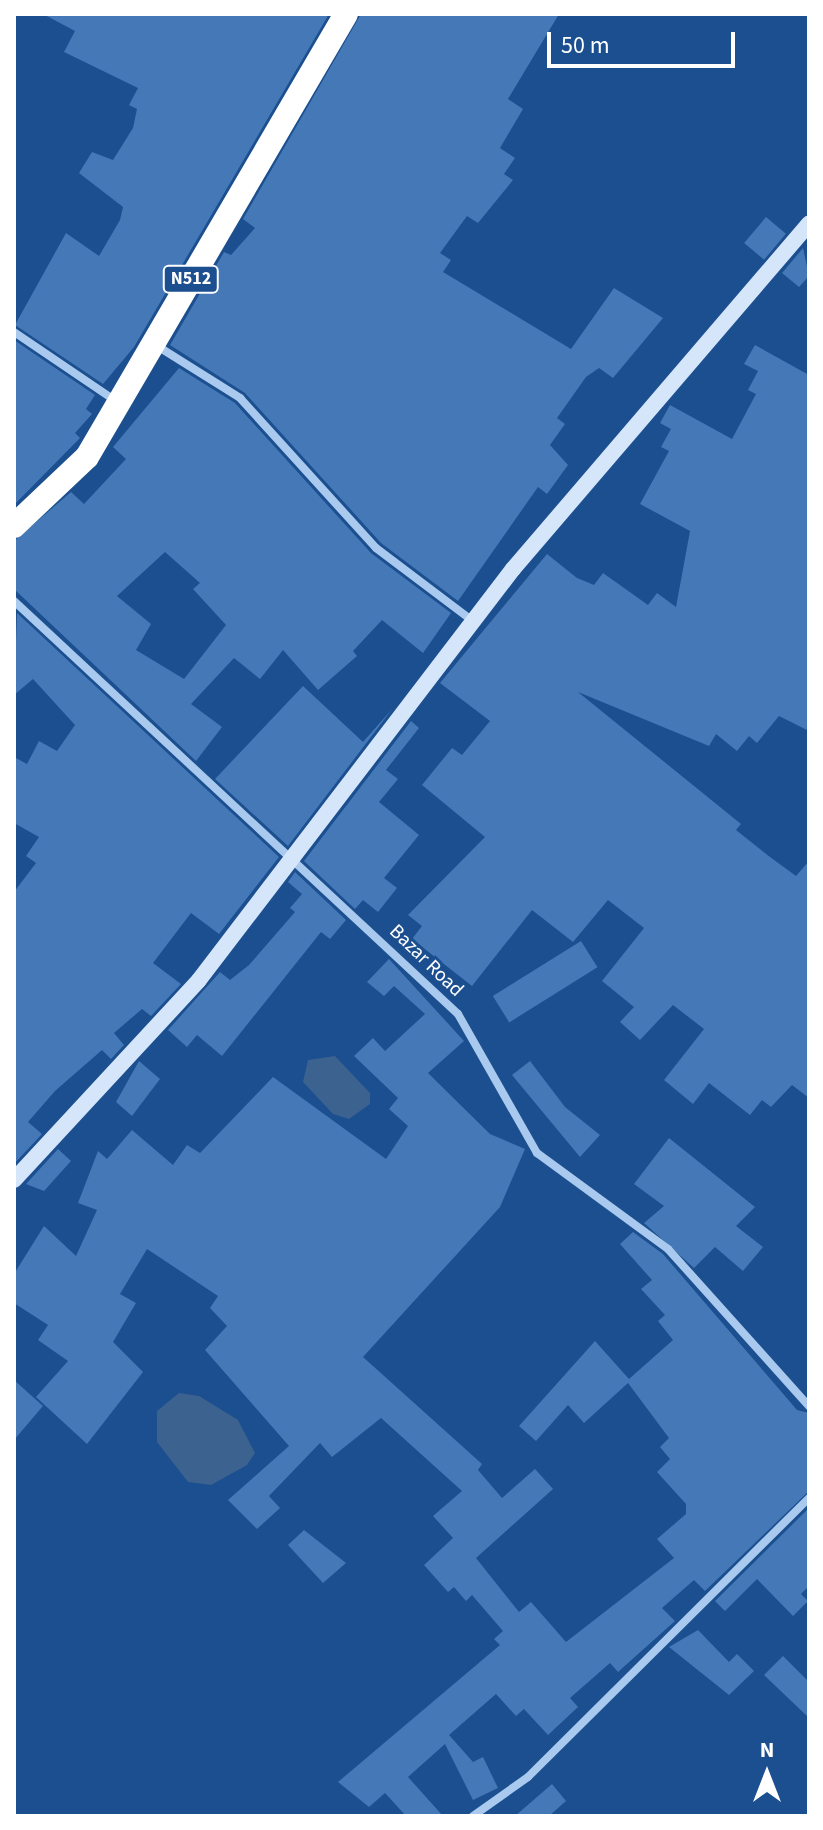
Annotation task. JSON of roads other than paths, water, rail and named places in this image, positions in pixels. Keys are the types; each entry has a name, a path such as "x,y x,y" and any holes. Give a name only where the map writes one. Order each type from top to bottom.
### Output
{"highway":[{"name":"N512","path":"14,526 87,457 346,14"}],"street":[{"path":"14,1180 199,980 473,621 809,224"},
{"path":"14,332 118,403"},
{"path":"153,344 240,398 376,548 473,621"},
{"name":"Bazar Road","path":"14,601 160,743 293,856 458,1014 537,1153 668,1249 809,1406"},
{"path":"473,1816 528,1777 809,1498"}],"water":[{"path":"335,1056 370,1093 370,1104 349,1119 333,1114 303,1082 308,1060"},
{"path":"179,1393 199,1396 238,1420 255,1453 247,1465 211,1485 188,1482 157,1442 157,1411"}]}
